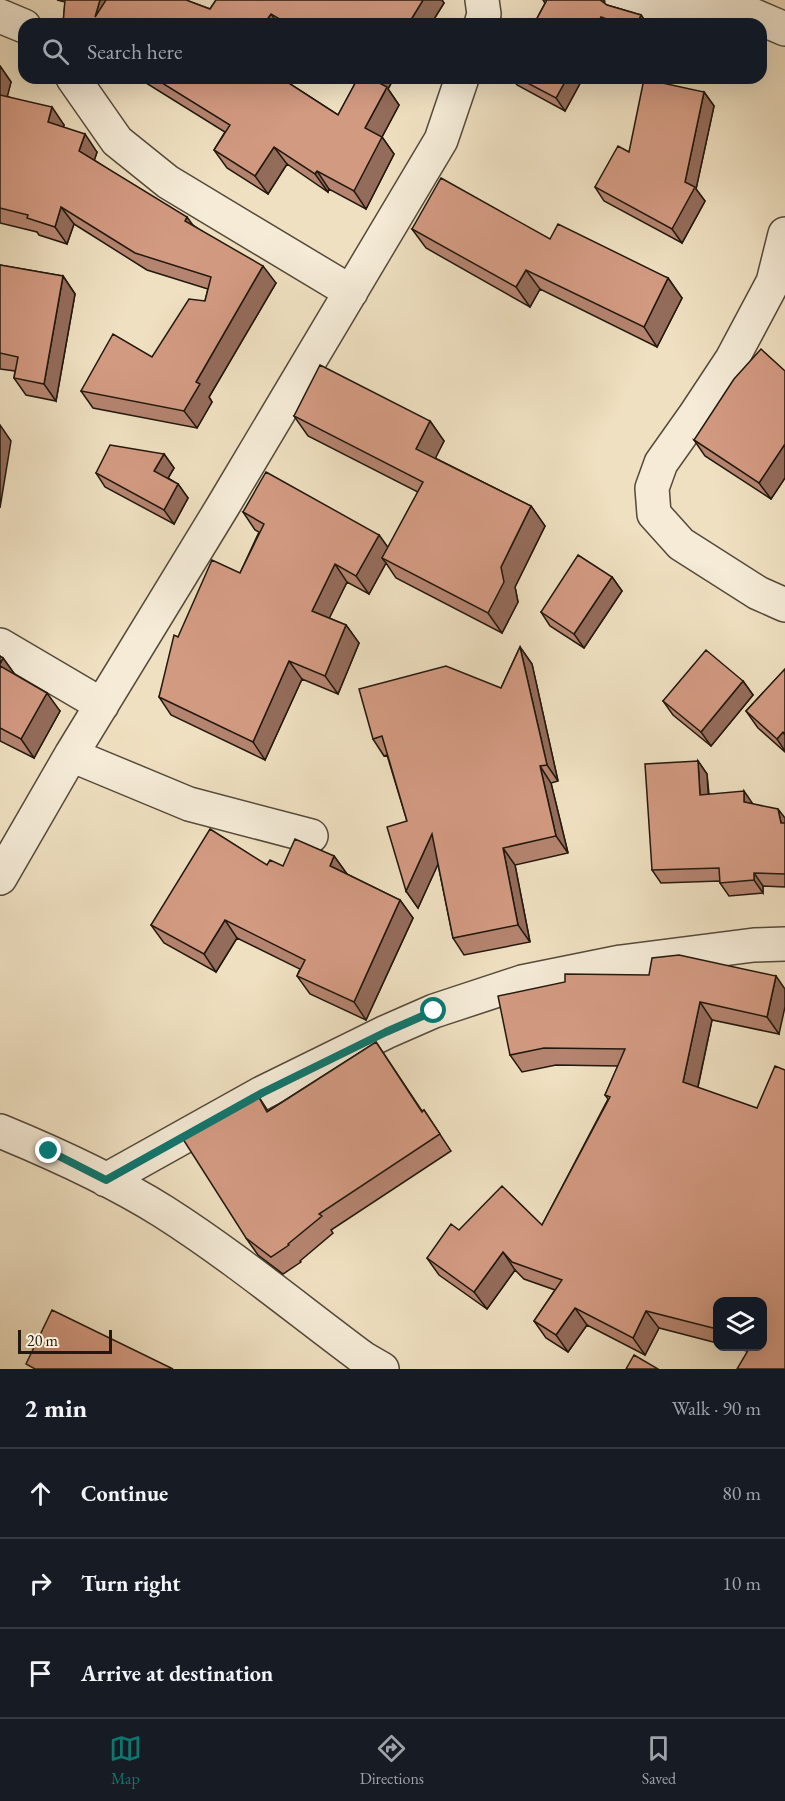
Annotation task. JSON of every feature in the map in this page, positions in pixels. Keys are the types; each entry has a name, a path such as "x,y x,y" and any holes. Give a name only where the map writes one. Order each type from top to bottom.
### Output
{"street":[{"path":"482,0 483,18"},
{"path":"622,0 670,13 743,11 759,18"},
{"path":"0,16 18,24"},
{"path":"767,21 785,29"},
{"path":"77,84 117,141 168,182 351,291"},
{"path":"0,878 71,755 441,140 460,84"},
{"path":"785,234 773,282 732,359 661,463 652,488 654,514 681,544 758,593 785,605"},
{"path":"0,645 102,705"},
{"path":"71,755 189,804 311,836"},
{"path":"106,1180 262,1093 434,1011 522,982 621,962 754,945 785,944"},
{"path":"0,1131 49,1151 162,1211 222,1252 344,1344 382,1369"}],"building":[{"path":"65,0 100,0 95,17 106,0 186,0 210,9 216,0 423,0 412,18 278,18 271,14 268,18 64,18"},
{"path":"547,0 600,0 607,5 641,15 640,18 537,18"},
{"path":"164,84 290,84 338,115 355,84 381,84 387,87 365,128 382,137 354,191 317,171 315,174 274,147 255,176 214,150 230,125"},
{"path":"529,84 564,84 556,98"},
{"path":"643,84 667,84 704,92 685,182 695,187 672,229 595,187 618,146 629,152"},
{"path":"0,95 52,107 48,122 85,134 79,151 187,217 185,221 263,266 196,382 200,384 184,411 81,391 113,334 152,357 189,299 205,301 211,277 135,253 61,207 55,227 27,218 28,215 0,208"},
{"path":"441,178 550,239 558,224 668,278 644,327 526,270 516,287 412,229"},
{"path":"0,265 63,276 44,384 14,378 18,357 0,353"},
{"path":"761,349 785,371 785,444 759,483 694,440 734,379"},
{"path":"320,365 430,421 416,449 531,506 501,567 504,582 488,613 382,558 423,482 294,416"},
{"path":"110,445 164,454 154,471 178,484 164,510 96,473"},
{"path":"266,472 379,535 356,576 335,564 312,611 346,625 325,676 289,661 253,742 159,697 174,635 178,637 212,560 240,573 264,524 243,512"},
{"path":"578,555 612,577 574,634 541,612"},
{"path":"520,647 547,765 540,766 556,836 503,848 518,925 453,938 432,834 406,891 387,827 407,821 382,736 373,739 359,689 446,666 501,688"},
{"path":"706,650 743,681 701,732 663,701"},
{"path":"0,666 47,693 21,739 0,728"},
{"path":"785,669 785,734 783,732 777,739 746,711"},
{"path":"698,761 700,795 744,791 744,802 778,809 781,823 785,823 785,874 754,873 754,880 720,883 719,868 652,870 645,764"},
{"path":"210,829 267,865 270,860 283,866 295,839 334,856 330,866 400,900 354,1002 297,976 305,960 225,920 204,954 151,925"},
{"path":"679,955 776,976 767,1017 700,1002 683,1082 757,1108 775,1066 785,1070 785,1369 737,1369 748,1351 767,1351 767,1297 713,1297 713,1328 646,1311 633,1338 575,1308 556,1335 534,1321 562,1280 512,1262 503,1252 474,1292 427,1258 451,1224 459,1230 502,1186 542,1225 610,1097 605,1095 625,1049 544,1048 510,1055 498,996 565,982 565,974 649,975 652,958"},
{"path":"376,1042 422,1112 424,1110 440,1134 319,1214 322,1216 289,1245 271,1257 246,1238 181,1136 257,1094 267,1112"},
{"path":"52,1310 173,1369 35,1369 26,1364"},
{"path":"634,1355 658,1369 626,1369"}],"route":[{"path":"49,1151 106,1180 262,1093 434,1011"}]}
